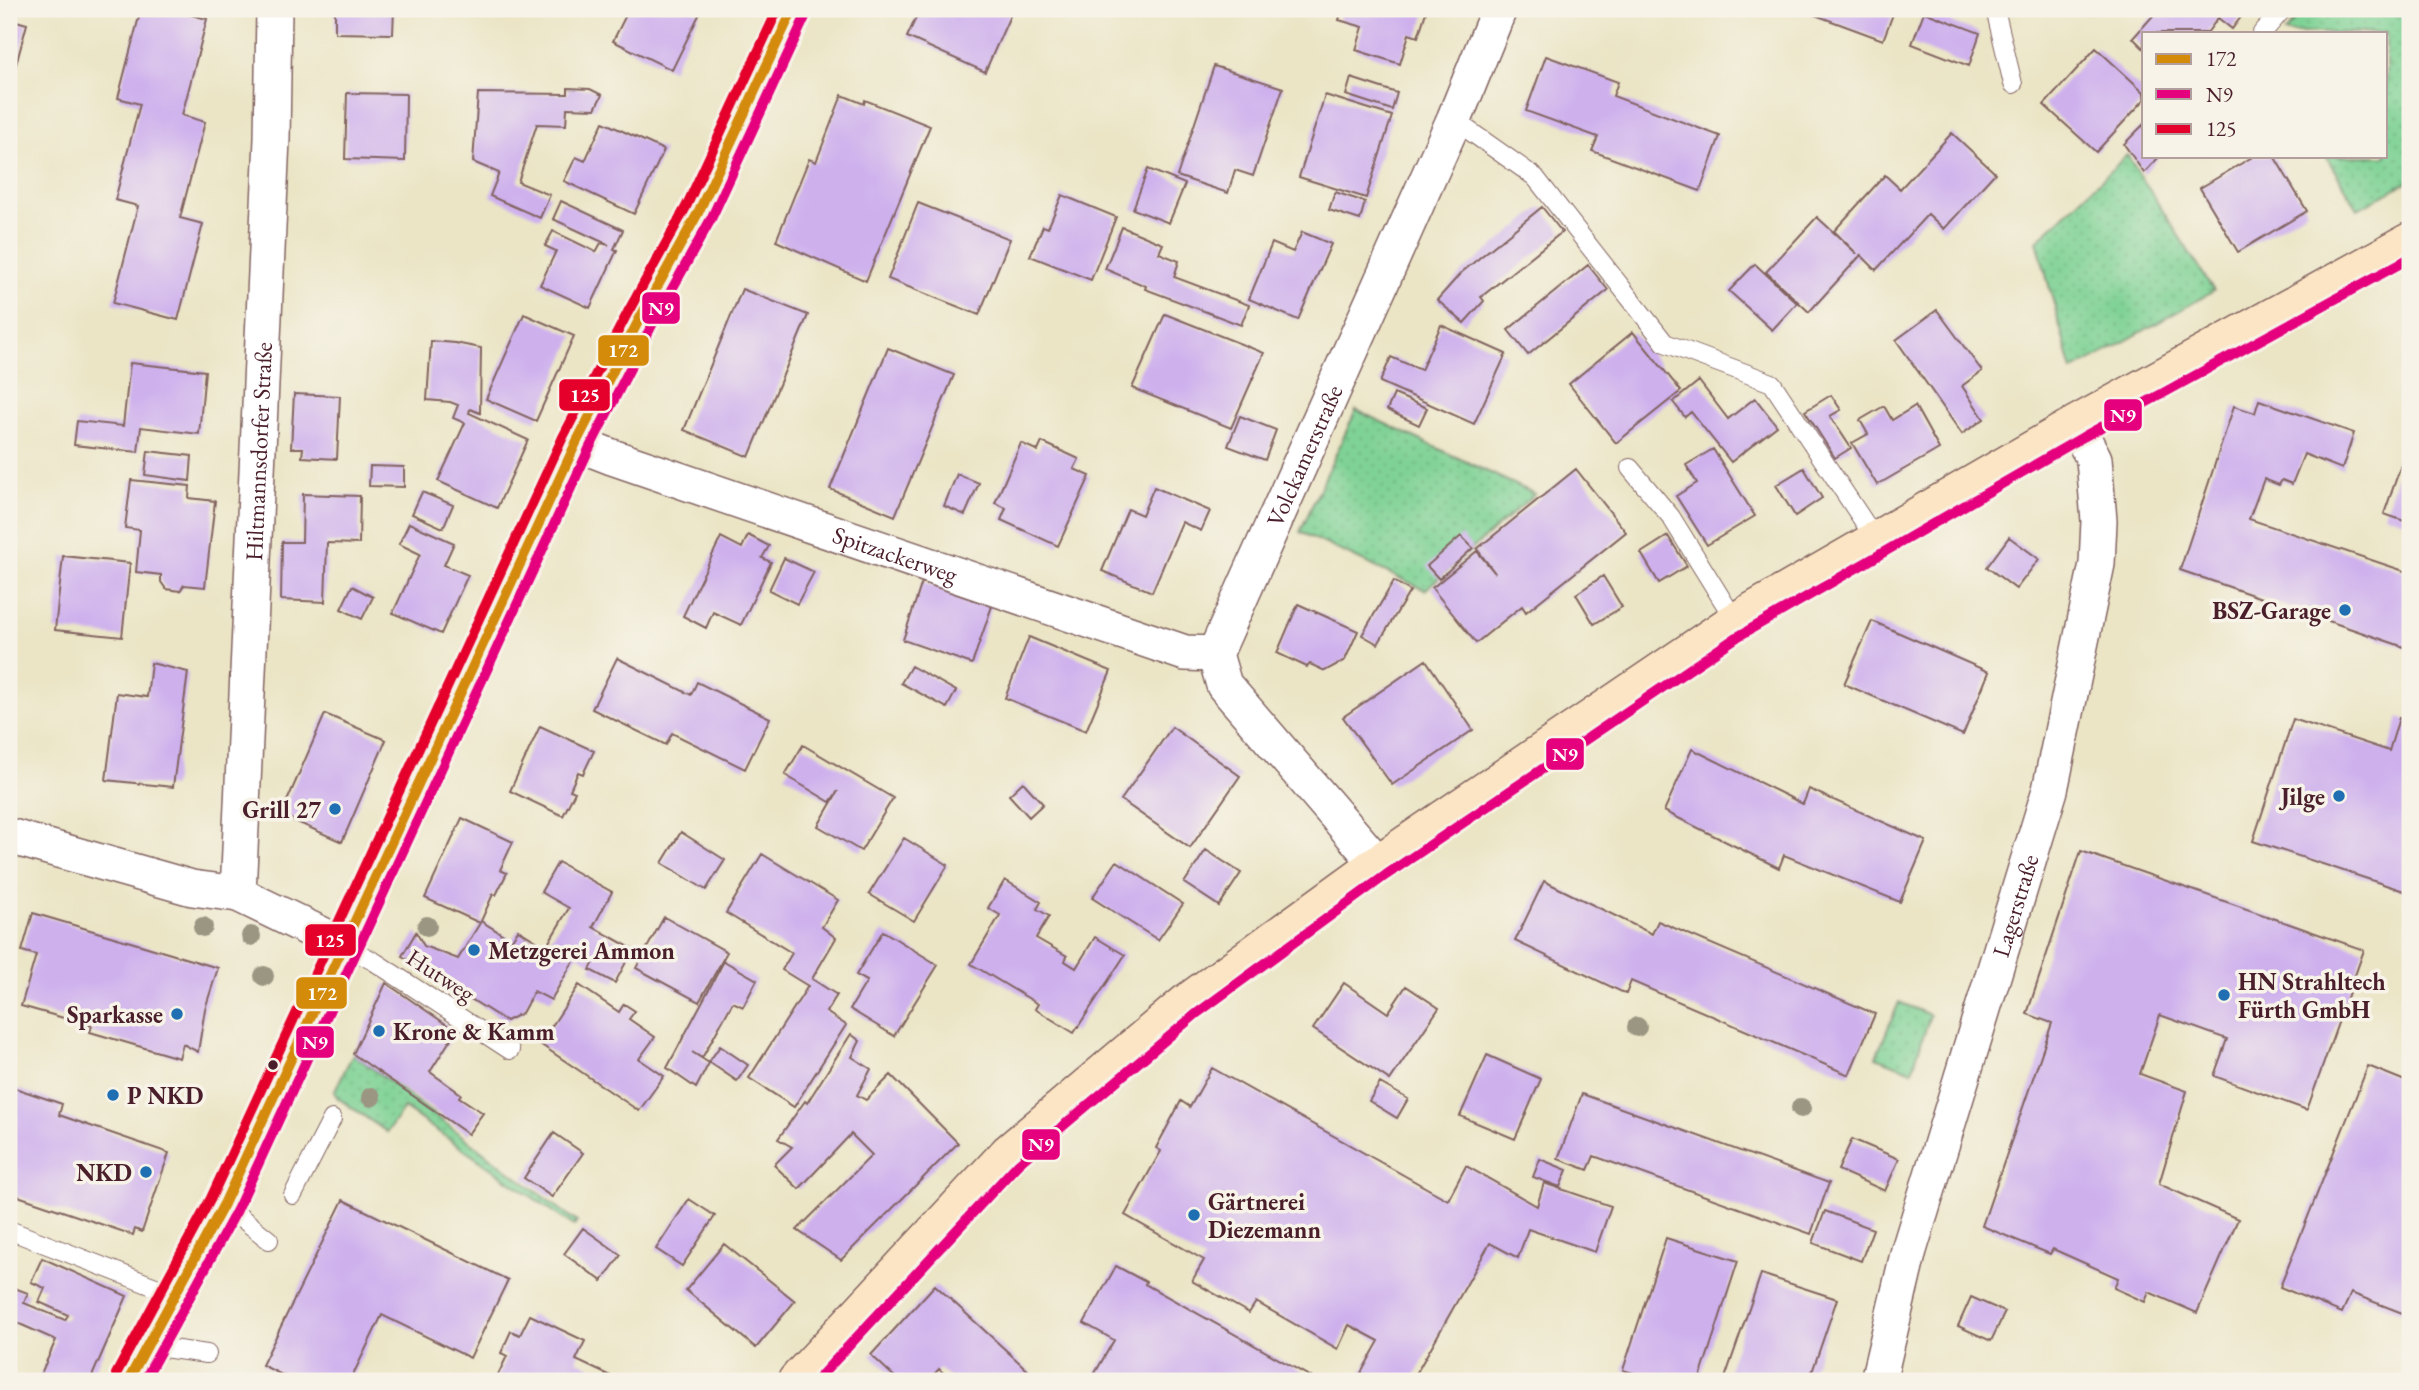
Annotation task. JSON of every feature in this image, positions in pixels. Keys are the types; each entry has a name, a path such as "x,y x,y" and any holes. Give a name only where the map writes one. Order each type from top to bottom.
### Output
{"street":[{"name":"Hiltmannsdorfer Straße","path":"238,894 272,138 274,9"},
{"path":"128,1381 224,1204 576,443 698,213 793,9"},
{"name":"Volckamerstraße","path":"1215,654 1454,120 1499,9"},
{"path":"797,1381 1009,1153 1187,1003 1378,864 1736,622 2076,425 2410,242"},
{"name":"Lagerstraße","path":"1878,1381 1909,1250 2050,790 2094,578 2099,521 2094,460 2076,425"},
{"name":"Spitzackerweg","path":"576,443 1185,653 1215,654"},
{"path":"1215,654 1224,685 1378,864"},
{"path":"9,836 192,888 238,894 343,944"}],"lane":[{"path":"1995,9 2013,84"},
{"path":"2263,32 2283,9"},
{"path":"1454,120 1535,177 1665,344 1772,383 1876,540"},
{"path":"1630,468 1671,517 1736,622"},
{"name":"Hutweg","path":"343,944 510,1050"},
{"path":"293,1195 331,1119"},
{"path":"224,1204 269,1240"},
{"path":"9,1230 176,1295"},
{"path":"149,1346 207,1353"}],"green space":[{"path":"2304,9 2391,9 2410,19 2410,180 2358,209 2327,158 2388,158 2388,32 2286,32"},
{"path":"2127,155 2214,291 2072,371 2037,241"},
{"path":"1356,410 1535,494 1425,590 1300,532"},
{"path":"1899,1002 1930,1015 1912,1071 1876,1057"},
{"path":"353,1054 577,1222 574,1226 404,1108 387,1132 338,1098 334,1092"}],"building":[{"path":"141,9 168,9 207,19 182,115 205,122 180,218 203,224 178,320 113,303 138,206 115,200 140,104 118,98"},
{"path":"335,9 394,9 393,34 335,33"},
{"path":"629,9 692,9 700,13 672,70 613,41"},
{"path":"920,9 1013,9 985,72 907,37"},
{"path":"1342,9 1427,9 1418,37 1409,34 1400,64 1356,50 1363,27 1339,20"},
{"path":"1799,9 1895,9 1883,40"},
{"path":"2159,9 2239,9 2244,13 2232,29 2218,18 2208,32 2142,32 2142,47 2133,38"},
{"path":"1924,12 1980,33 1969,66 1912,44"},
{"path":"9,19 27,24 10,87 9,87"},
{"path":"2096,48 2142,90 2142,102 2096,152 2044,105"},
{"path":"1546,56 1618,82 1613,96 1720,136 1700,191 1592,151 1598,137 1526,111"},
{"path":"1214,66 1283,88 1253,176 1235,170 1228,193 1177,176"},
{"path":"1351,78 1397,93 1392,110 1346,95"},
{"path":"568,88 590,89 602,95 595,109 567,108 566,125 537,124 518,182 550,195 540,218 490,196 499,173 473,162 478,93 568,94"},
{"path":"347,93 406,94 405,161 345,159"},
{"path":"842,95 864,104 865,100 930,126 866,281 776,241 809,159 816,162"},
{"path":"1325,95 1392,116 1366,198 1299,177"},
{"path":"603,122 664,150 634,214 564,181 576,157 585,161"},
{"path":"2142,126 2142,158 2158,158 2144,173 2124,144"},
{"path":"1952,133 1995,173 1944,229 1928,214 1876,270 1861,255 1809,312 1766,272 1817,217 1857,254 1834,231 1885,175 1900,189"},
{"path":"2251,158 2275,158 2307,211 2238,252 2200,188"},
{"path":"1148,169 1185,184 1169,223 1133,209"},
{"path":"1335,192 1365,202 1360,220 1329,210"},
{"path":"1062,195 1116,217 1091,280 1030,256 1043,226 1048,228"},
{"path":"561,201 623,230 614,249 617,250 590,308 540,285 556,251 545,246 553,231 596,252 601,243 609,245 553,219"},
{"path":"918,203 1010,239 979,315 888,279"},
{"path":"1542,207 1562,232 1481,297 1484,301 1464,323 1437,300 1462,272"},
{"path":"1122,227 1163,244 1159,253 1179,261 1174,277 1249,305 1241,325 1145,289 1146,286 1105,269"},
{"path":"1302,232 1331,244 1298,320 1249,299 1272,243 1293,252"},
{"path":"1755,264 1797,303 1772,330 1729,291"},
{"path":"1588,265 1608,290 1528,355 1508,330"},
{"path":"742,289 808,315 749,457 684,430"},
{"path":"1937,310 1982,371 1962,386 1984,419 1962,434 1896,340"},
{"path":"524,314 574,336 536,421 486,399"},
{"path":"1165,314 1264,353 1231,428 1132,388"},
{"path":"1441,325 1506,354 1474,424 1380,382 1391,357 1421,370"},
{"path":"1633,332 1681,391 1616,443 1569,384"},
{"path":"431,341 481,348 480,413 470,409 469,413 528,440 497,508 438,481 465,423 453,418 458,405 427,400"},
{"path":"888,348 954,375 895,516 830,489"},
{"path":"130,363 205,371 199,434 141,427 138,452 74,445 77,421 123,426"},
{"path":"1699,381 1728,419 1755,398 1777,426 1731,462 1691,412 1685,417 1673,402"},
{"path":"294,394 340,396 337,459 302,457 303,448 291,448"},
{"path":"1394,394 1427,408 1419,425 1387,410"},
{"path":"1831,395 1841,410 1830,416 1851,448 1835,458 1805,411"},
{"path":"2259,400 2354,433 2342,469 2304,454 2292,484 2282,480 2279,485 2264,479 2249,519 2410,573 2410,649 2180,570 2234,406 2255,413"},
{"path":"1884,406 1892,420 1915,406 1939,449 1877,485 1852,443 1868,434 1860,420"},
{"path":"1240,416 1276,430 1265,460 1228,446"},
{"path":"1042,442 1079,459 1074,469 1090,476 1058,546 1001,520 1006,508 995,503 1021,443 1038,451"},
{"path":"2407,448 2410,449 2410,523 2384,514"},
{"path":"1713,449 1755,516 1707,545 1676,496 1697,483 1686,465"},
{"path":"148,451 192,456 190,481 145,475"},
{"path":"370,466 404,467 404,487 369,486"},
{"path":"1804,468 1822,498 1795,516 1776,485"},
{"path":"1576,469 1626,532 1526,612 1522,606 1476,643 1432,588 1477,551 1495,573 1477,549"},
{"path":"957,474 979,483 965,515 944,506"},
{"path":"131,480 190,486 189,498 215,501 205,587 184,585 180,591 166,589 161,582 161,575 136,572 140,530 125,528"},
{"path":"1154,487 1210,511 1201,531 1182,522 1152,592 1102,571 1128,509 1142,515"},
{"path":"422,492 453,505 443,528 412,514"},
{"path":"303,494 360,496 359,544 327,543 325,602 281,600 282,542 302,542"},
{"path":"409,523 454,543 444,565 468,575 441,634 393,613 420,554 399,544"},
{"path":"748,535 769,546 762,558 771,562 741,625 713,612 706,628 683,616 721,537 742,548"},
{"path":"1461,536 1473,548 1439,579 1427,566"},
{"path":"1668,536 1687,566 1659,583 1641,553"},
{"path":"2009,537 2039,559 2016,589 1987,567"},
{"path":"63,556 130,563 122,637 55,630"},
{"path":"784,558 814,572 797,604 769,590"},
{"path":"1603,576 1622,607 1594,624 1576,594"},
{"path":"1394,581 1410,591 1378,644 1362,635"},
{"path":"922,582 992,606 972,664 903,640"},
{"path":"352,586 373,597 362,619 341,609"},
{"path":"1298,604 1358,631 1345,660 1325,671 1310,664 1307,667 1277,653"},
{"path":"1872,621 1989,672 1963,735 1844,684"},
{"path":"1029,637 1111,671 1086,731 1005,698"},
{"path":"617,658 691,695 697,682 770,718 745,769 672,733 666,745 592,709"},
{"path":"1426,660 1473,730 1392,785 1343,717"},
{"path":"151,663 188,672 173,787 106,780 117,693 147,697"},
{"path":"911,666 956,691 947,708 901,683"},
{"path":"325,714 386,740 342,842 281,815"},
{"name":"Jilge","path":"2399,718 2410,721 2410,893 2253,841 2293,719 2389,751"},
{"path":"540,726 594,751 583,774 578,772 570,790 575,792 563,816 510,791"},
{"path":"1172,727 1240,776 1190,848 1121,800"},
{"path":"803,745 893,798 861,851 818,826 838,791 830,802 785,775"},
{"path":"1692,749 1803,804 1809,789 1926,841 1900,902 1784,855 1779,868 1664,811"},
{"path":"1023,782 1043,804 1029,817 1009,795"},
{"path":"462,818 513,842 500,870 507,873 496,895 493,894 481,921 512,940 518,930 546,947 569,908 541,892 558,862 612,892 593,927 633,949 615,983 590,970 593,964 577,955 551,1000 534,991 522,1013 506,1021 402,956 416,932 424,946 458,959 480,923 425,898"},
{"path":"681,832 725,860 706,890 662,863"},
{"path":"904,838 948,865 914,921 869,894"},
{"path":"1206,850 1241,873 1219,906 1184,883"},
{"path":"2081,851 2364,950 2307,1110 2214,1076 2227,1039 2160,1015 2140,1074 2187,1091 2159,1184 2238,1219 2197,1313 2149,1292 2145,1302 2114,1288 2118,1278 2053,1249 2050,1254 1982,1226 2052,1023 2027,1014"},
{"path":"762,854 838,900 822,927 836,938 812,979 837,995 826,1012 846,1025 794,1107 749,1078 808,986 782,970 792,953 726,913"},
{"path":"1117,861 1183,904 1158,940 1092,898"},
{"path":"1005,880 1041,902 1037,909 1049,916 1036,938 1067,956 1065,961 1076,968 1095,937 1125,955 1074,1033 1035,1009 1038,1004 971,964 1000,915 988,908"},
{"path":"1544,881 1652,934 1658,921 1875,1014 1849,1075 1631,981 1626,994 1515,941"},
{"path":"33,913 218,968 205,1009 198,1052 183,1044 179,1058 90,1032 92,1026 21,1006 36,955 22,951"},
{"path":"664,917 727,952 699,1002 636,968"},
{"path":"883,931 938,965 894,1036 850,1009 867,981 856,975"},
{"path":"724,961 757,980 743,1007 733,1002 702,1058 692,1052 709,1063 696,1088 667,1068"},
{"path":"386,983 456,1031 430,1072 483,1113 468,1134 353,1054"},
{"path":"1344,983 1388,1013 1406,986 1439,1008 1390,1080 1313,1029"},
{"path":"579,985 619,1012 624,1004 635,1011 629,1019 655,1037 639,1059 664,1076 639,1111 540,1044"},
{"path":"851,1034 860,1041 852,1057 871,1069 857,1095 866,1100 891,1075 958,1143 841,1260 797,1230 872,1155 851,1134 799,1189 774,1165 792,1147 778,1139 805,1101 807,1103"},
{"path":"720,1046 748,1065 737,1081 709,1062"},
{"path":"1487,1055 1541,1079 1515,1139 1460,1116"},
{"path":"2368,1066 2410,1083 2410,1316 2351,1293 2342,1313 2280,1287"},
{"path":"1212,1068 1448,1200 1466,1166 1537,1206 1544,1183 1611,1206 1595,1252 1528,1229 1518,1258 1490,1243 1412,1381 1375,1381 1361,1373 1379,1341 1349,1325 1338,1349 1256,1302 1249,1313 1192,1281 1204,1260 1125,1215 1161,1151 1156,1148 1181,1101 1190,1107"},
{"path":"1380,1083 1408,1099 1397,1118 1369,1101"},
{"path":"9,1086 62,1104 59,1115 169,1153 142,1232 135,1229 133,1235 9,1193"},
{"path":"1582,1094 1829,1183 1811,1234 1594,1156 1588,1170 1558,1159"},
{"path":"554,1133 583,1153 552,1197 524,1178"},
{"path":"1852,1139 1899,1159 1885,1191 1838,1170"},
{"path":"1540,1159 1567,1170 1560,1187 1533,1177"},
{"path":"689,1199 715,1216 682,1266 656,1249"},
{"path":"343,1200 508,1280 470,1358 382,1315 350,1381 294,1381 262,1365"},
{"path":"1825,1211 1873,1229 1861,1261 1813,1243"},
{"path":"583,1228 621,1255 602,1281 564,1254"},
{"path":"1666,1238 1738,1261 1699,1381 1659,1381 1623,1370"},
{"path":"724,1244 795,1301 756,1348 686,1290"},
{"path":"42,1258 127,1296 90,1381 46,1381 39,1378 56,1340 15,1322 13,1329 9,1327 9,1286 28,1293 24,1303 65,1320 68,1315 39,1302 45,1288 31,1282"},
{"path":"1116,1266 1318,1381 1109,1381 1095,1373 1114,1340 1084,1323"},
{"path":"1761,1274 1837,1299 1809,1381 1724,1381"},
{"path":"935,1285 1034,1376 1030,1381 952,1381 939,1369 928,1381 899,1381 871,1355"},
{"path":"1971,1297 2005,1312 1991,1341 1958,1326"},
{"path":"530,1315 585,1341 576,1360 621,1381 495,1381 507,1356 501,1353 511,1331 520,1335"}],"transit line":[{"name":"125","path":"116,1374 211,1198 563,437 686,207 778,9"},
{"name":"172","path":"128,1381 224,1204 576,443 698,213 793,9"},
{"name":"N9","path":"144,1381 237,1210 589,449 652,325 711,219 806,15"},
{"name":"N9","path":"816,1381 1019,1163 1196,1014 1386,875 1737,637 2083,437 2410,258"}],"place":[{"name":"BSZ-Garage","path":"2345,610"},
{"name":"Jilge","path":"2339,796"},
{"name":"Grill 27","path":"335,809"},
{"name":"Metzgerei Ammon","path":"474,950"},
{"name":"HN Strahltech Fürth GmbH","path":"2224,995"},
{"name":"Sparkasse","path":"177,1014"},
{"name":"Krone & Kamm","path":"379,1031"},
{"name":"P NKD","path":"113,1095"},
{"name":"NKD","path":"146,1172"},
{"name":"Gärtnerei Diezemann","path":"1194,1215"}]}
